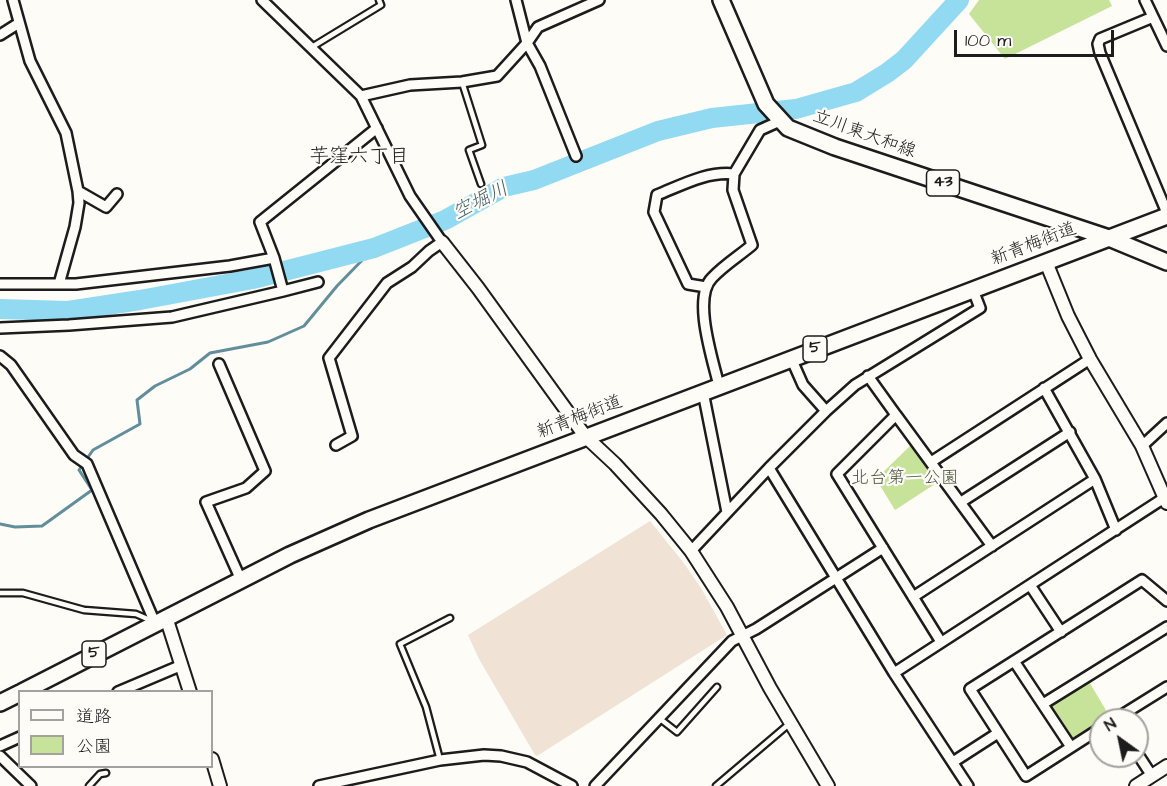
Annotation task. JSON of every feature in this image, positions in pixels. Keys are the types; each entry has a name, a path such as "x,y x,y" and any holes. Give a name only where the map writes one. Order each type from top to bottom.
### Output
{"main road":[{"name":"立川東大和線","path":"721,0 766,104 788,128 835,147 1109,238 1167,262"},
{"name":"新青梅街道","path":"25,690 241,580 369,520 1167,214"},
{"path":"1150,222 1148,230 1150,254"},
{"name":"新青梅街道","path":"0,703 18,694"}],"street":[{"path":"13,0 30,61 66,133 78,191 79,203 75,226 59,284"},
{"path":"262,0 361,96 411,196 439,238 585,436 661,514 712,580 790,723 828,786"},
{"path":"516,0 527,43 540,66 576,156"},
{"path":"361,96 410,85 462,82 497,76 527,43 538,27 599,0"},
{"path":"1145,0 1167,46"},
{"path":"1153,16 1100,39 1098,44 1167,214"},
{"path":"0,35 19,23"},
{"path":"718,386 703,308 706,287 711,278 752,245 733,190 734,174 760,130 780,121"},
{"path":"283,291 274,258 260,222 377,128"},
{"path":"706,287 688,284 654,212 657,195 719,172 734,174"},
{"path":"78,191 106,207 117,194"},
{"path":"336,445 352,436 329,358 387,283 412,267 439,238"},
{"path":"0,284 76,284 230,266 274,258"},
{"path":"894,673 1116,530 1166,501 1142,446 1090,359 1068,316 1046,262"},
{"path":"0,328 69,325 172,316 318,282"},
{"path":"691,551 826,411 868,376 980,308 973,290"},
{"path":"791,358 803,386 826,411"},
{"path":"931,462 1090,359"},
{"path":"1,361 11,365 74,455 87,464 182,665 189,690"},
{"path":"219,364 265,471 246,488 206,502 241,580"},
{"path":"868,376 992,546"},
{"path":"1044,388 1095,479 1116,530"},
{"path":"703,392 727,512"},
{"path":"896,415 837,474 941,642"},
{"path":"1142,446 1167,423"},
{"path":"961,502 1070,432"},
{"path":"769,468 894,673 968,786"},
{"path":"913,597 1095,479"},
{"path":"595,786 732,641 756,629 883,548"},
{"path":"1089,736 1026,776 970,689 1142,580 1167,601"},
{"path":"1030,585 1061,632"},
{"path":"1043,704 1167,627"},
{"path":"1014,661 1071,747"},
{"path":"123,690 182,665"},
{"path":"1134,708 1167,687"},
{"path":"953,762 998,733"},
{"path":"0,746 18,738"},
{"path":"319,786 440,760 484,755 527,762 572,786"},
{"path":"0,756 32,786"},
{"path":"213,762 220,786"},
{"path":"1136,786 1167,766"},
{"path":"1147,768 1152,776"}],"lane":[{"path":"311,47 381,5 379,0"},
{"path":"462,82 482,145 468,150 481,184"},
{"path":"0,593 23,593 84,610 136,614 161,620"},
{"path":"440,760 426,707 400,644 450,618"},
{"path":"659,718 677,732 717,687"},
{"path":"716,786 790,723"},
{"path":"89,786 100,774 106,773"}],"shaded area":[{"path":"650,521 701,588 727,635 537,756 479,659 468,635"}],"green space":[{"path":"979,0 1109,0 1112,6 1005,59 969,14"},
{"name":"北台第一公園","path":"912,444 938,482 895,510 876,479"},
{"path":"1088,680 1105,708 1089,708 1089,730 1070,741 1048,705"}],"waterway":[{"name":"空堀川","path":"0,309 68,311 140,300 253,279 374,248 445,220 504,187 534,180 658,131 712,118 796,109 856,92 904,60 959,0"},
{"path":"0,524 15,527 42,526 92,490 79,470 93,450 140,424 137,400 155,386 190,369 210,353 268,342 304,326 337,286 374,248"}],"district":[{"name":"芋窪六丁目","path":"359,158"}]}
